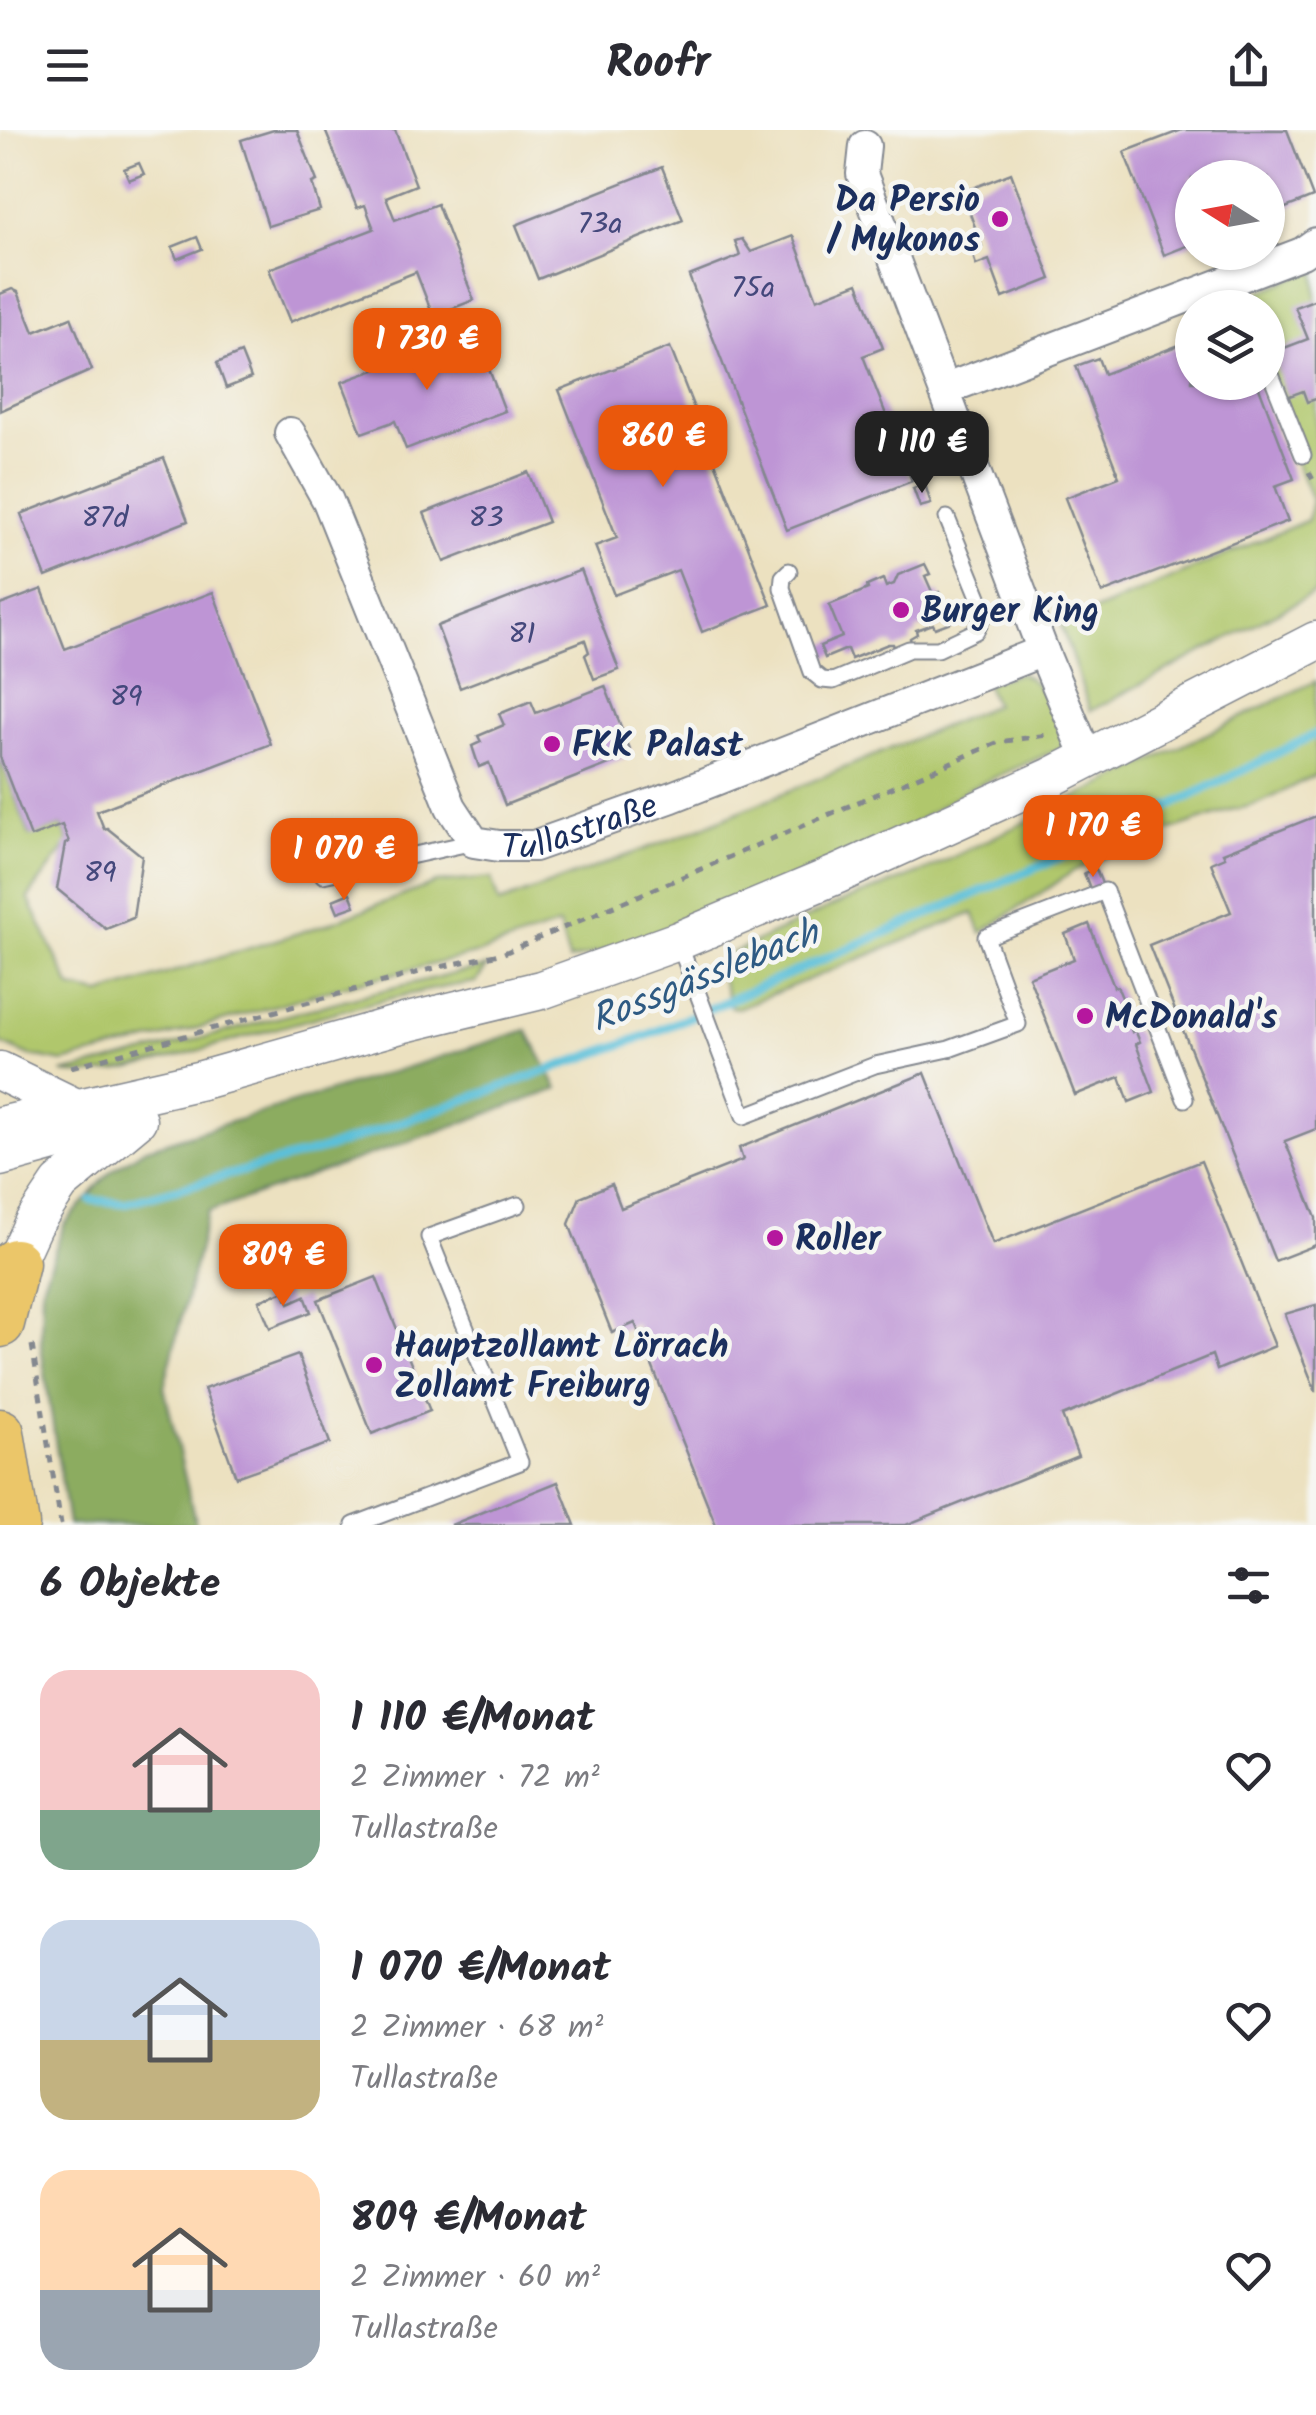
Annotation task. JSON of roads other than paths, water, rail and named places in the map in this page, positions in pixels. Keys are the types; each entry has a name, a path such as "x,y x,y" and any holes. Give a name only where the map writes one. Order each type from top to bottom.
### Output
{"main road":[{"path":"15,1262 15,1328"},
{"path":"0,1433 15,1525"}],"street":[{"path":"865,146 862,174 1082,745"},
{"path":"1244,290 1316,244"},
{"path":"946,390 1175,315"},
{"name":"Tullastraße","path":"290,433 328,502 451,807 474,842 534,846 672,797 1043,651"},
{"path":"0,1126 202,1080 404,1023 685,956 1082,745 1316,640"},
{"path":"0,1071 80,1110"},
{"path":"15,1262 33,1224 60,1184 138,1120 202,1080"},
{"path":"0,1157 138,1120"}],"lane":[{"path":"1281,400 1303,455"},
{"path":"788,572 782,588 812,672 822,680 833,681 909,649 938,649 976,631 983,616 980,599 946,518"},
{"path":"322,875 474,842"},
{"path":"685,956 744,1116 875,1065 949,1049 1018,1024 986,937 1104,891 1184,1098"},
{"path":"354,1525 520,1462 429,1237 518,1204"}],"waterway":[{"name":"Rossgässlebach","path":"91,1200 125,1203 328,1148 648,1035 1114,834 1316,734"}],"place":[{"name":"Da Persio / Mykonos","path":"1000,219"},
{"name":"Burger King","path":"901,610"},
{"name":"FKK Palast","path":"552,744"},
{"name":"McDonald's","path":"1085,1016"},
{"name":"Roller","path":"775,1238"},
{"name":"Hauptzollamt Lörrach Zollamt Freiburg","path":"374,1365"}]}
